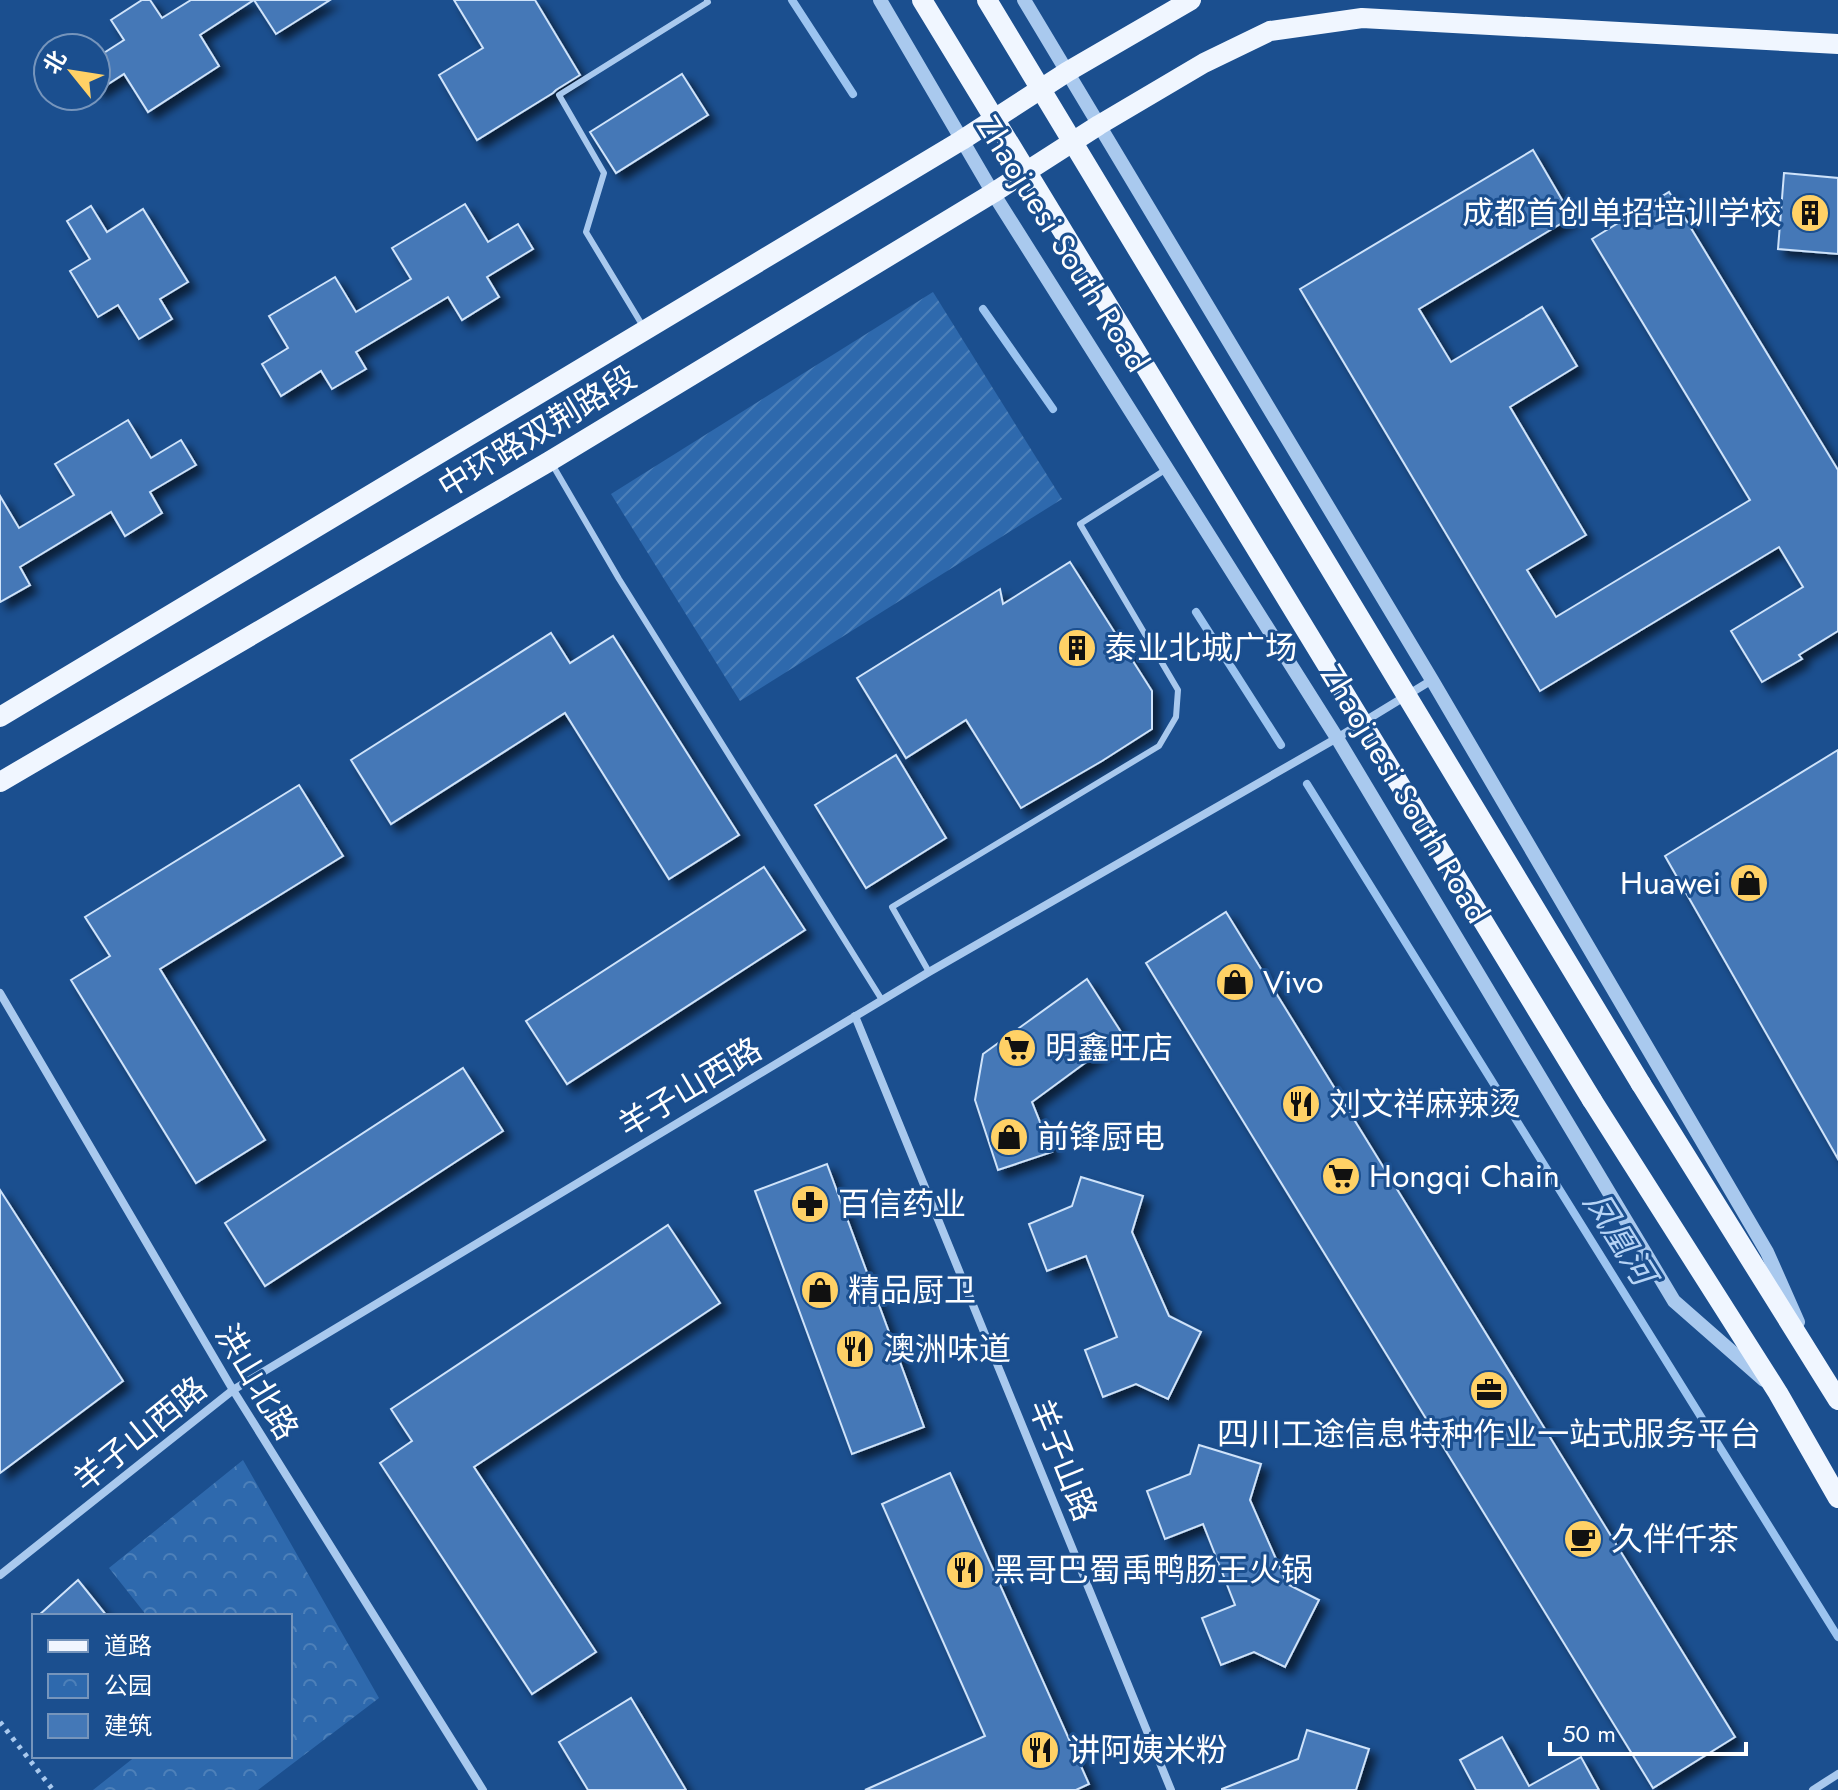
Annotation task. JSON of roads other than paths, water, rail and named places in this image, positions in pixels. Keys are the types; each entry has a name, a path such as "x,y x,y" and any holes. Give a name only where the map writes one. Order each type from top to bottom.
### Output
{"main road":[{"name":"Zhaojuesi South Road","path":"922,0 1592,1100 1778,1393 1838,1498"},
{"name":"Zhaojuesi South Road","path":"987,0 1641,1084 1838,1400"},
{"name":"中环路双荆路段","path":"0,717 646,331 962,140 1067,72 1191,0"},
{"name":"中环路双荆路段","path":"0,782 550,461 993,193 1099,125 1204,63 1270,31 1362,18 1838,44"}],"street":[{"name":"Zhaojuesi South Road","path":"880,0 993,193 1337,738 1674,1301 1778,1393"},
{"name":"Zhaojuesi South Road","path":"1024,0 1432,680 1767,1252 1819,1370"},
{"name":"羊子山西路","path":"0,1575 233,1390 929,972 1337,738 1432,680"},
{"name":"洪山北路","path":"0,993 233,1390 483,1790"},
{"name":"羊子山路","path":"855,1016 1171,1790"},
{"path":"1813,1790 1838,1774"}],"lane":[{"path":"646,331 586,232 604,173 559,95 707,0"},
{"path":"550,461 619,579 882,1000"},
{"path":"929,972 892,907 1159,746 1176,717 1178,690 1080,524 1168,468"}],"waterway":[{"name":"凤凰河","path":"792,0 853,94"},
{"name":"凤凰河","path":"983,309 1053,409"},
{"name":"凤凰河","path":"1196,612 1281,745"},
{"name":"凤凰河","path":"1307,784 1838,1637"}],"place":[{"name":"成都首创单招培训学校","path":"1810,213"},
{"name":"泰业北城广场","path":"1077,648"},
{"name":"Huawei","path":"1749,883"},
{"name":"Vivo","path":"1235,982"},
{"name":"明鑫旺店","path":"1017,1048"},
{"name":"刘文祥麻辣烫","path":"1301,1104"},
{"name":"前锋厨电","path":"1009,1137"},
{"name":"Hongqi Chain","path":"1341,1176"},
{"name":"百信药业","path":"810,1204"},
{"name":"精品厨卫","path":"820,1290"},
{"name":"澳洲味道","path":"855,1349"},
{"name":"四川工途信息特种作业一站式服务平台","path":"1489,1390"},
{"name":"久伴仟茶","path":"1583,1539"},
{"name":"黑哥巴蜀禹鸭肠王火锅","path":"965,1570"},
{"name":"讲阿姨米粉","path":"1040,1750"}]}
